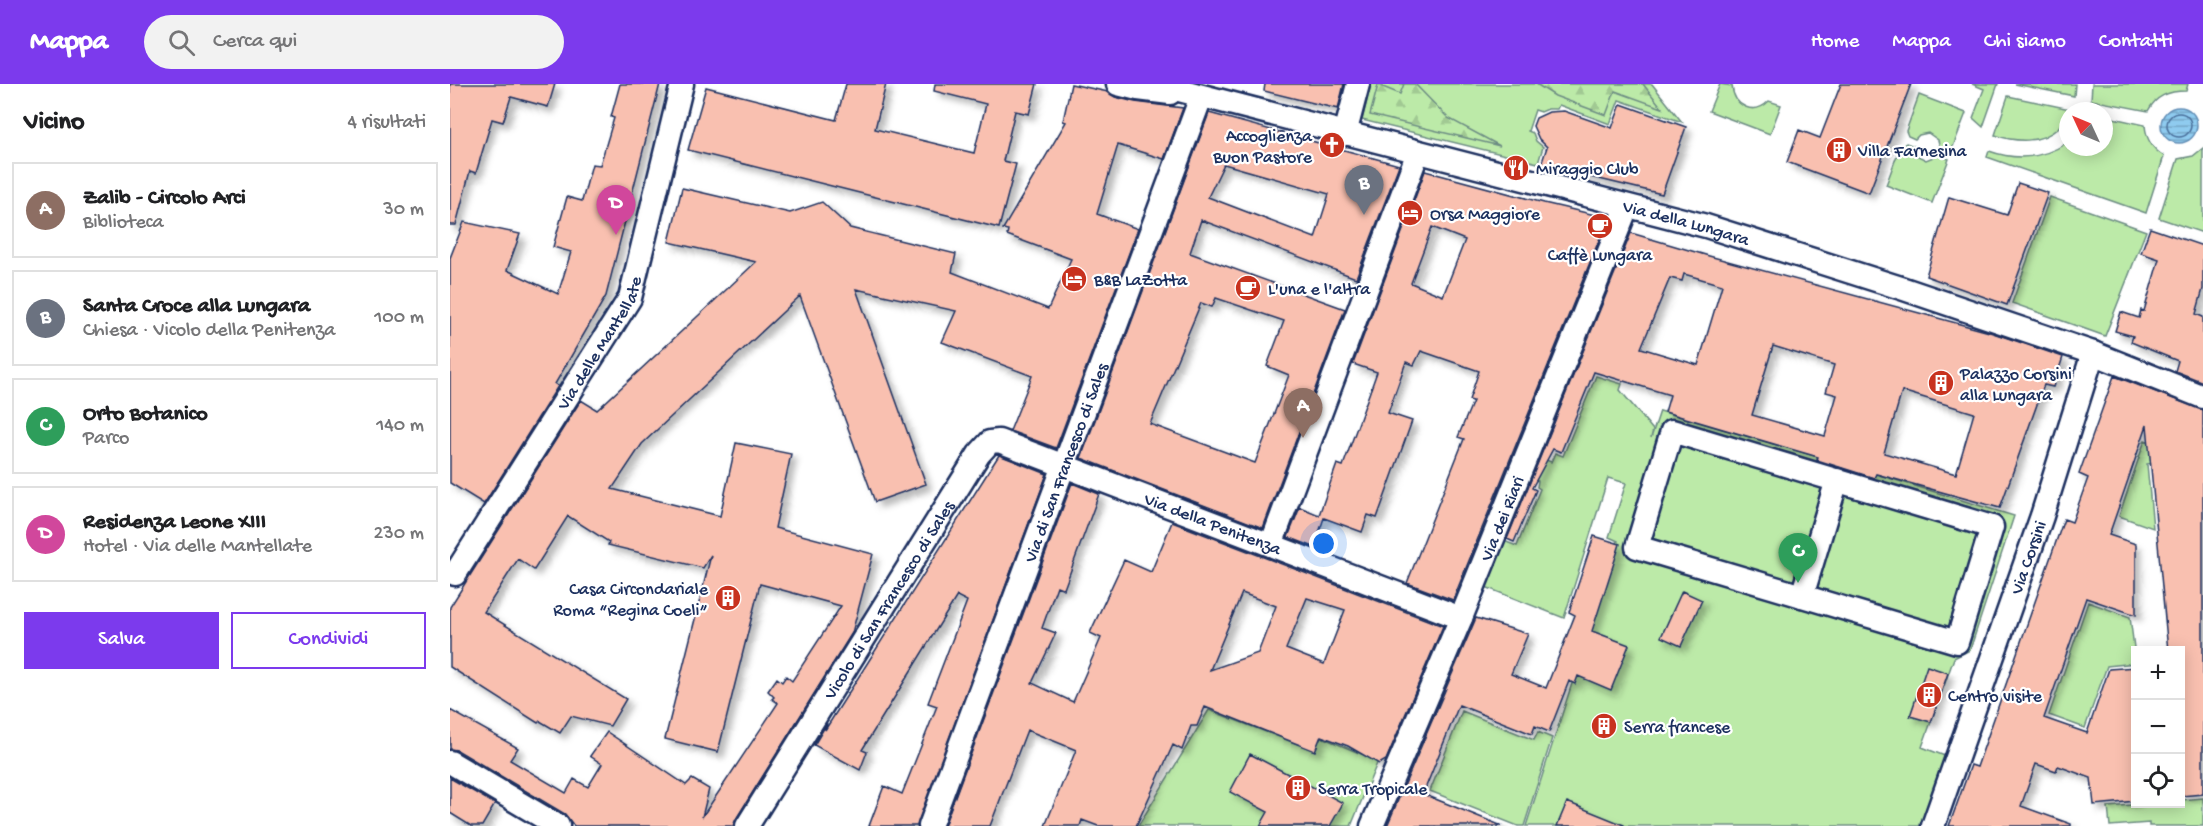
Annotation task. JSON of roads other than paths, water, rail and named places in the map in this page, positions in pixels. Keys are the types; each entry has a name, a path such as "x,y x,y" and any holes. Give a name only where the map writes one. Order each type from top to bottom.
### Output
{"street":[{"name":"Via delle Mantellate","path":"455,574 630,298 682,84"},
{"path":"1118,84 1138,89 1201,97"},
{"name":"Via della Lungara","path":"1156,84 1706,226 1901,288 2093,353 2203,396"},
{"path":"1346,134 1358,84"},
{"name":"Via di San Francesco di Sales","path":"930,826 1201,97"},
{"path":"1271,545 1418,152"},
{"name":"Via dei Riari","path":"1372,826 1461,618 1627,207"},
{"name":"Via Corsini","path":"1934,826 2042,516 2093,353"},
{"path":"1672,431 1837,480 1992,526 1957,642 1637,547 1672,431"},
{"name":"Vicolo di San Francesco di Sales","path":"747,826 985,446 990,442 999,441 1065,465"},
{"name":"Via della Penitenza","path":"1065,465 1461,618"},
{"path":"1802,596 1837,480"},
{"path":"450,762 558,826"}],"water":[{"path":"2179,107 2192,112 2197,125 2192,138 2179,143 2166,138 2161,125 2166,112"}],"place":[{"name":"Accoglienza Buon Pastore","path":"1332,145"},
{"name":"Villa Farnesina","path":"1839,150"},
{"name":"Miraggio Club","path":"1516,168"},
{"name":"Orsa Maggiore","path":"1410,213"},
{"name":"Santa Croce alla Lungara","path":"1364,215"},
{"name":"Caffè Lungara","path":"1600,226"},
{"name":"Residenza Leone XIII","path":"616,235"},
{"name":"B&B LaZotta","path":"1074,279"},
{"name":"L'una e l'altra","path":"1248,288"},
{"name":"Palazzo Corsini alla Lungara","path":"1941,383"},
{"name":"Zalib - Circolo Arci","path":"1303,438"},
{"name":"Orto Botanico","path":"1798,583"},
{"name":"Casa Circondariale Roma “Regina Coeli”","path":"728,598"},
{"name":"Centro visite","path":"1929,695"},
{"name":"Serra francese","path":"1604,726"},
{"name":"Serra Tropicale","path":"1298,788"}]}
